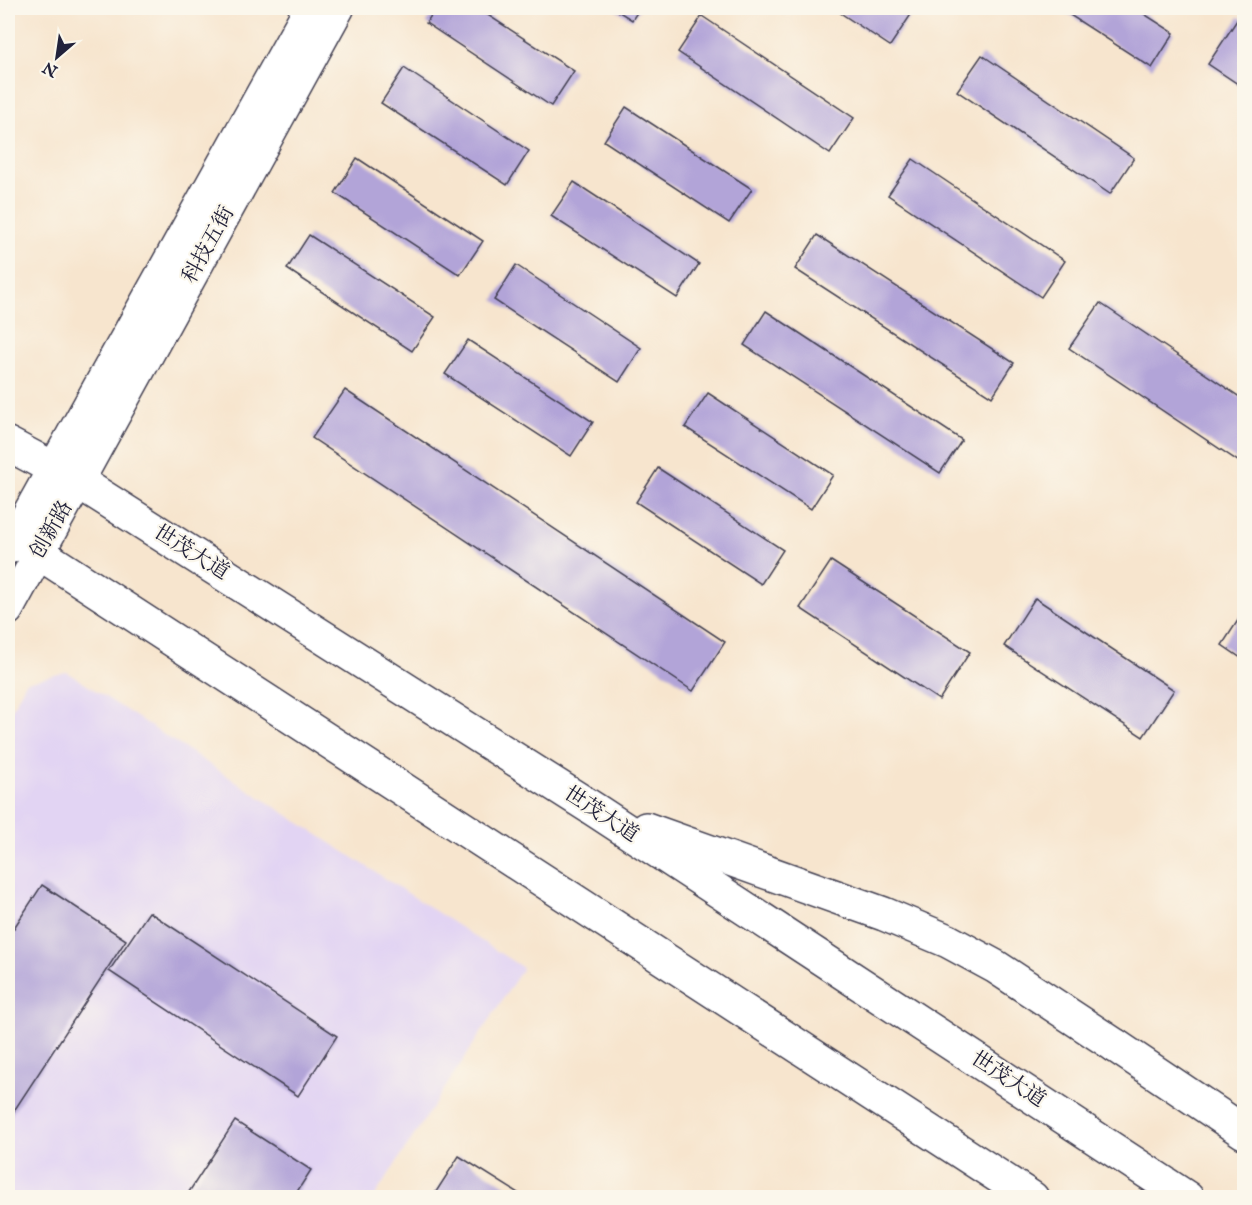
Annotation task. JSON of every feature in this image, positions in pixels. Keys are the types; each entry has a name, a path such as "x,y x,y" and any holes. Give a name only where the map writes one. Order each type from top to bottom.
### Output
{"main road":[{"name":"世茂大道","path":"8,444 66,475 595,810 1187,1197"},
{"path":"17,545 1032,1197"},
{"path":"595,810 884,914 948,941 996,967 1245,1132"}],"street":[{"name":"科技五街","path":"66,475 309,8"},
{"name":"科技五街","path":"66,475 339,8"},
{"name":"创新路","path":"8,610 17,545 66,475"}],"shaded area":[{"path":"67,672 523,968 374,1197 8,1198 8,717 26,682"}],"building":[{"path":"436,8 477,8 574,71 551,106 426,23"},
{"path":"613,8 640,8 632,20"},
{"path":"833,8 911,8 914,10 890,46"},
{"path":"1059,8 1135,8 1174,33 1152,68"},
{"path":"702,16 854,118 830,154 678,52"},
{"path":"1239,17 1244,20 1244,88 1208,64"},
{"path":"982,55 1134,158 1110,194 957,91"},
{"path":"404,68 529,151 507,185 381,103"},
{"path":"626,107 752,189 729,223 604,141"},
{"path":"357,158 483,241 460,275 335,193"},
{"path":"913,159 1065,261 1041,297 888,195"},
{"path":"574,182 699,264 677,298 551,216"},
{"path":"309,235 435,317 412,351 287,269"},
{"path":"817,235 1014,363 992,397 795,269"},
{"path":"516,265 641,348 619,382 494,300"},
{"path":"1100,303 1244,400 1244,465 1069,348"},
{"path":"766,311 962,440 940,473 744,345"},
{"path":"468,340 593,422 571,456 445,374"},
{"path":"345,390 725,642 693,691 312,438"},
{"path":"708,393 833,475 811,509 685,427"},
{"path":"658,468 783,550 761,584 636,502"},
{"path":"831,561 970,652 939,700 800,608"},
{"path":"1035,598 1174,690 1143,737 1004,646"},
{"path":"1244,611 1244,660 1222,645"},
{"path":"42,885 126,940 8,1120 8,937"},
{"path":"149,912 337,1036 298,1096 109,971"},
{"path":"235,1121 311,1170 293,1198 185,1198"},
{"path":"459,1156 526,1198 432,1198"}]}
